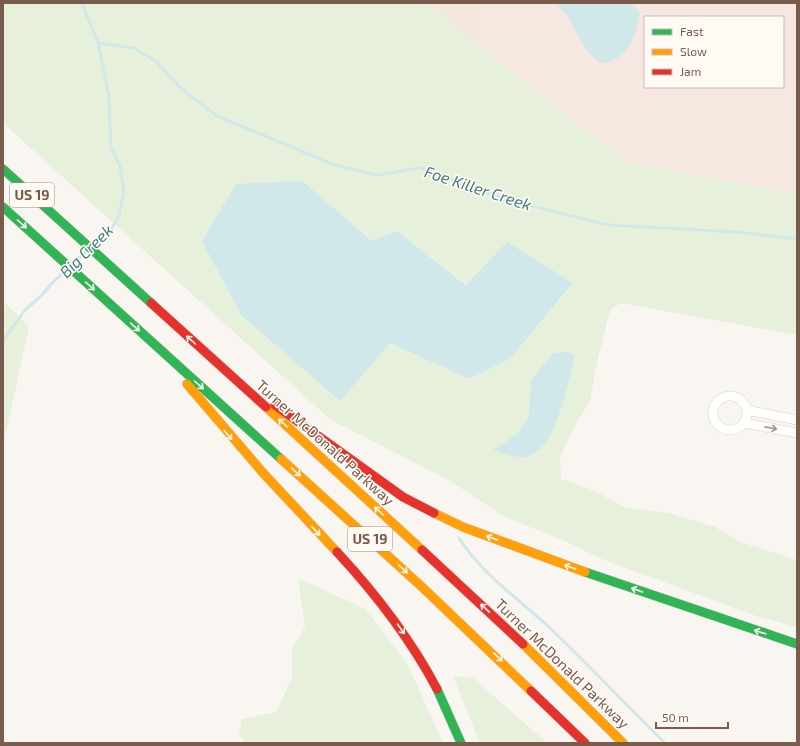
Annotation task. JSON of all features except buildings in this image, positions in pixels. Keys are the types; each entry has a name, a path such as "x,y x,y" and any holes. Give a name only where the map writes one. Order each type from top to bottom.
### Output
{"highway":[{"name":"Turner McDonald Parkway","path":"3,169 479,602 623,743"},
{"name":"US 19","path":"3,207 437,600 585,743"},
{"path":"150,340 235,442 359,577 387,611 428,673 448,712 461,743"},
{"path":"220,366 398,493 441,517 486,536 607,580 797,644"}],"street":[{"path":"726,396 739,398 747,410 744,423 739,428 726,430 716,424 712,412 716,402 726,396"},
{"path":"747,410 797,420"},
{"path":"744,423 797,433"}],"shaded area":[{"path":"424,3 483,3 475,43"},
{"path":"483,3 797,3 797,194 627,162 475,43"}],"green space":[{"path":"3,3 424,3 627,162 797,194 797,335 621,303 610,310 597,362 590,401 572,431 560,458 561,479 595,491 624,507 672,514 715,527 740,542 797,560 797,627 759,617 604,560 567,542 505,517 447,479 331,420 3,123","holes":["301,181 372,241 397,231 467,285 573,284 510,359 469,379 390,343"]},
{"path":"3,301 29,326 3,447"},
{"path":"298,578 365,609 407,663 443,743 246,743 239,735 242,719 276,712 292,678 292,648 305,627"},
{"path":"453,676 473,678 547,743 480,743"}],"water":[{"path":"554,3 629,3 640,12 636,30 629,46 618,58 600,63 587,51 566,14"},
{"path":"302,181 372,241 397,231 466,285 507,242 573,283 510,359 469,379 390,343 340,401 241,315 202,241 236,184"},
{"path":"569,352 575,356 566,390 559,415 549,437 543,446 525,458 507,455 493,450 517,434 529,417 531,380 553,353"}],"waterway":[{"name":"Big Creek","path":"82,3 98,43 109,97 111,147 120,166 124,192 119,215 112,228 94,244"},
{"name":"Foe Killer Creek","path":"98,43 134,48 157,62 179,87 217,116 335,165 377,175 420,168 508,200 608,225 737,232 797,239"},
{"name":"Big Creek","path":"72,264 87,251"},
{"name":"Big Creek","path":"3,341 25,310 65,271"},
{"path":"459,538 489,574 549,627 665,743"}],"traffic: fast":[{"path":"3,169 151,303"},
{"path":"3,207 281,459"},
{"path":"585,572 797,644"},
{"path":"437,689 461,743"}],"traffic: slow":[{"path":"187,384 264,474 337,552"},
{"path":"266,407 422,550"},
{"path":"281,459 421,586 531,691"},
{"path":"434,513 463,527 585,572"},
{"path":"523,644 623,743"}],"traffic: jam":[{"path":"151,303 266,407"},
{"path":"275,405 403,497 434,513"},
{"path":"422,550 523,644"},
{"path":"337,552 392,617 427,670 437,689"},
{"path":"531,691 585,743"}]}
